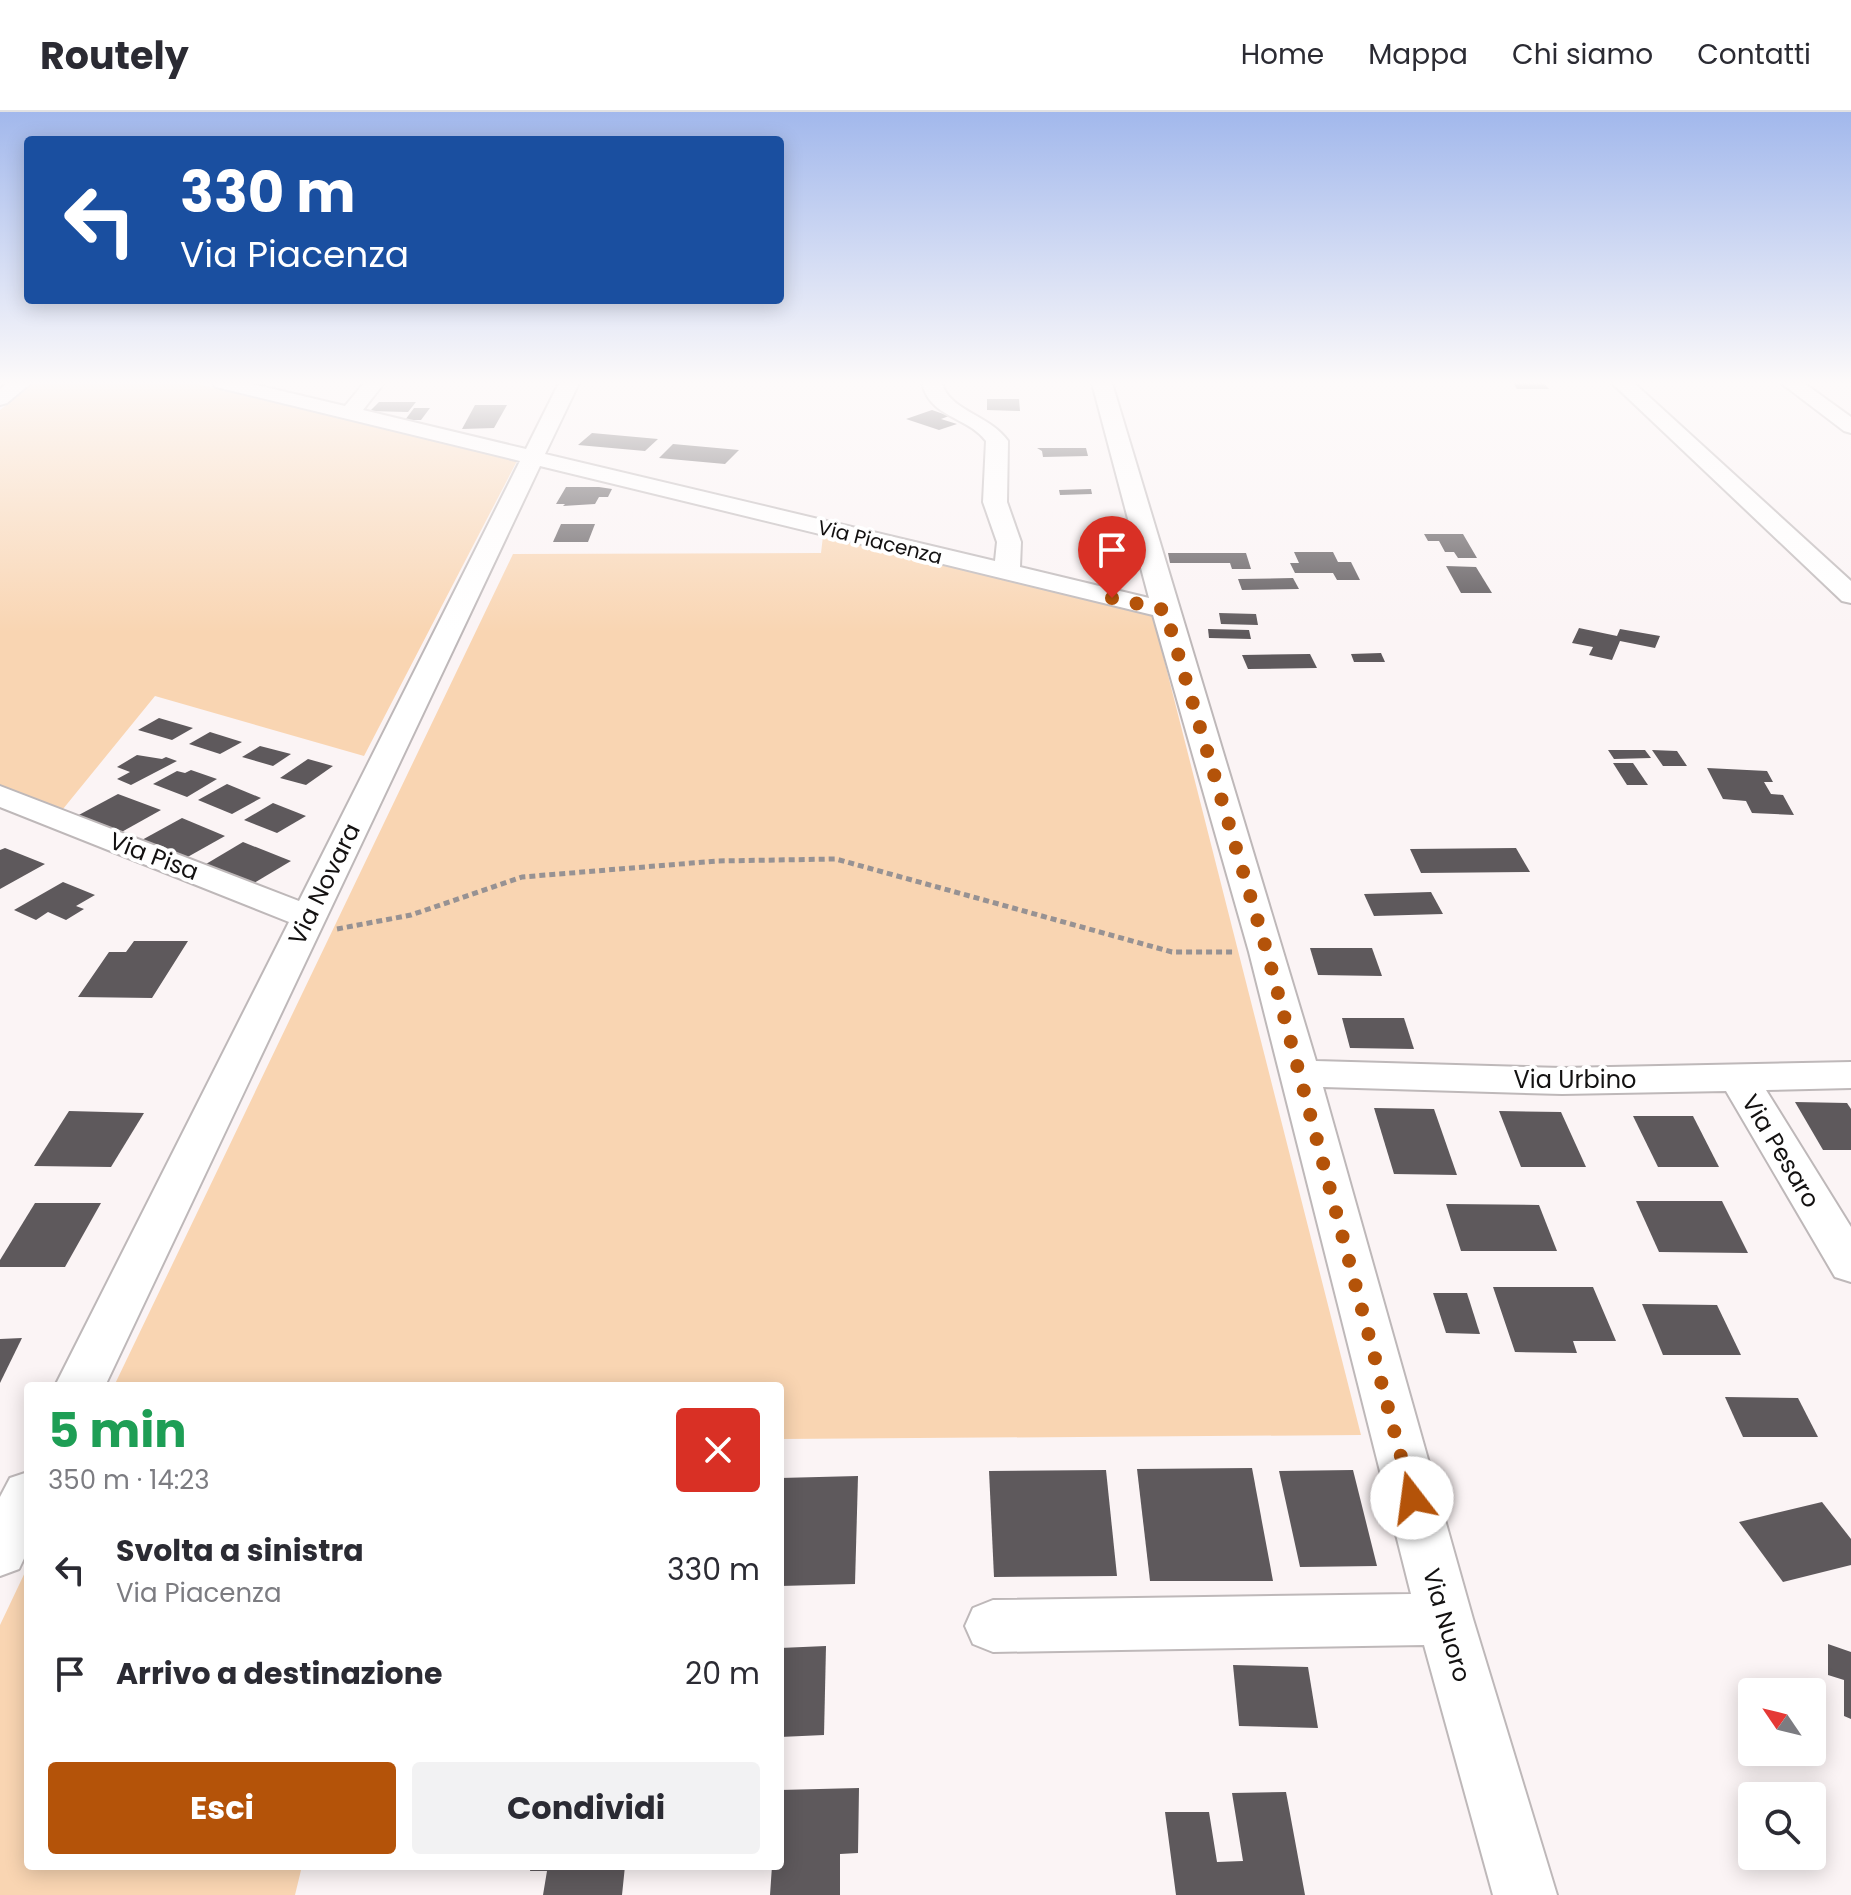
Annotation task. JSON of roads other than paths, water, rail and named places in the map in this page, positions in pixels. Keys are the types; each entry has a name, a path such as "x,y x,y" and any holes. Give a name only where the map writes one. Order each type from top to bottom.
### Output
{"street":[{"name":"Via Novara","path":"82,1382 529,466"},
{"name":"Via Piacenza","path":"572,466 1165,610"},
{"path":"996,466 995,502 1009,542 1007,572"},
{"name":"Via Nuoro","path":"1125,466 1267,952 1445,1619 1525,1895"},
{"path":"1712,466 1851,595"},
{"name":"Via Pisa","path":"0,796 304,925"},
{"name":"Via Urbino","path":"1298,1073 1562,1081 1851,1075"},
{"name":"Via Pesaro","path":"1738,1077 1851,1265"},
{"path":"0,1552 24,1502"},
{"path":"993,1626 1445,1619"}]}
